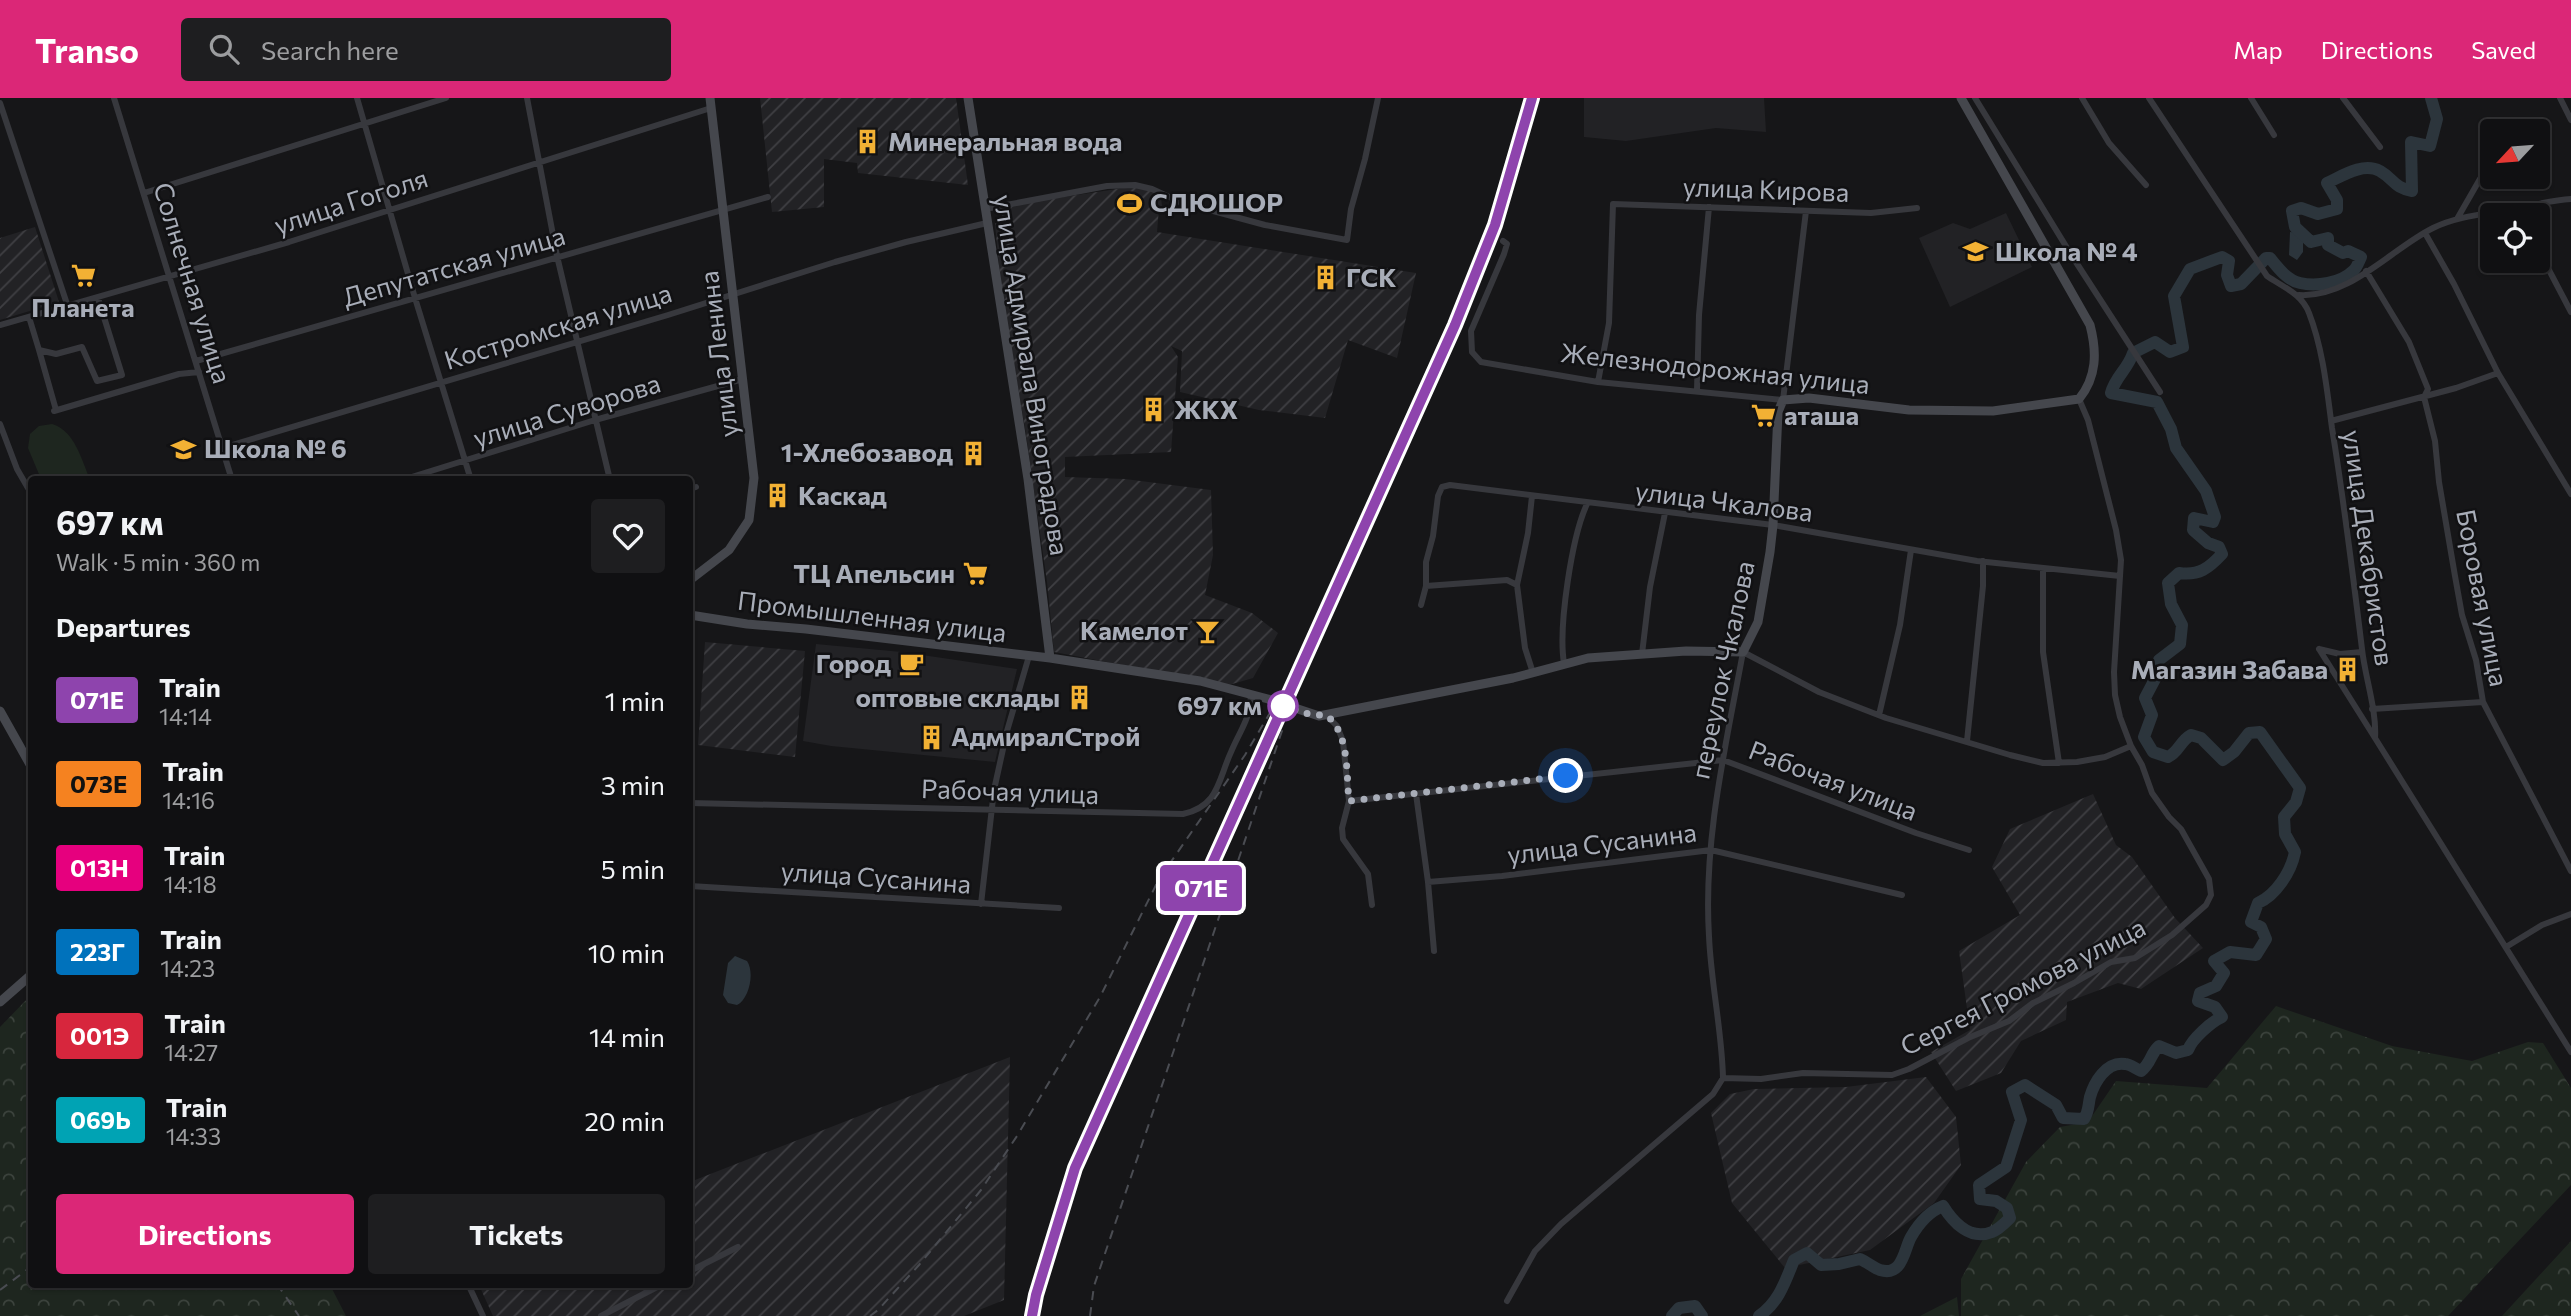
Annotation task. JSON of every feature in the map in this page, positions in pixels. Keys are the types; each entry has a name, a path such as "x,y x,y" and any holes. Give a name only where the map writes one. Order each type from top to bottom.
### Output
{"street":[{"name":"Солнечная улица","path":"114,98 231,476"},
{"path":"357,98 470,476"},
{"path":"144,193 446,98"},
{"path":"527,98 557,257 609,476"},
{"name":"улица Адмирала Виноградова","path":"968,98 1026,465 1050,658"},
{"path":"985,209 1107,186 1135,185 1152,189 1180,202 1265,225 1347,240 1351,209 1378,98"},
{"path":"1961,98 2090,325 2096,349 2088,387 2079,399"},
{"path":"1975,98 2160,392"},
{"path":"2082,98 2109,143 2146,186"},
{"path":"2150,98 2267,276 2290,292 2299,295 2326,291 2350,281 2425,233 2458,219 2480,217"},
{"path":"2252,98 2274,135"},
{"path":"2343,98 2380,147"},
{"path":"2560,98 2571,120"},
{"path":"0,103 68,307"},
{"name":"улица Гоголя","path":"0,325 171,278 539,163 711,103"},
{"name":"улица Ленина","path":"693,578 729,550 749,520 754,478 711,103"},
{"path":"2458,219 2480,180"},
{"name":"Депутатская улица","path":"196,361 768,197"},
{"path":"2542,203 2571,199"},
{"name":"улица Кирова","path":"1598,382 1609,323 1613,204 1871,213 1917,208"},
{"path":"1697,390 1699,315 1709,207"},
{"name":"переулок Чкалова","path":"1723,1079 1709,935 1711,850 1723,760 1743,652 1758,622 1773,525 1778,412 1783,400 1807,211"},
{"name":"Костромская улица","path":"222,448 906,242 987,223"},
{"path":"2425,233 2454,284 2498,373 2571,494"},
{"name":"Железнодорожная улица","path":"1503,241 1507,244 1504,254 1471,331 1472,352 1481,362 1598,382 1783,400 1809,398 1909,410 1993,411 2079,399"},
{"name":"Боровая улица","path":"2366,271 2409,342 2428,389 2424,397 2435,441 2439,482 2462,615 2476,660 2483,702 2571,871"},
{"path":"2550,272 2571,312"},
{"name":"улица Декабристов","path":"2299,295 2315,330 2332,421 2362,652 2376,727 2375,738 2571,1052"},
{"path":"39,350 56,354 82,347 97,382 122,375 98,298"},
{"path":"29,317 55,411 179,374 199,372"},
{"path":"2332,421 2424,397 2498,373"},
{"name":"улица Суворова","path":"415,476 596,420 744,379"},
{"name":"Сергея Громова улица","path":"1723,1079 1761,1079 1803,1073 1892,1075 1909,1069 1968,1038 2009,1021 2033,1003 2111,962 2135,958 2172,934 2206,905 2211,895 2209,879 2181,829 2152,793 2120,717 2115,695 2120,576 2116,530 2088,420 2079,399"},
{"path":"0,424 17,469 28,488"},
{"name":"улица Чкалова","path":"1421,606 1426,586 1426,562 1442,487 1471,487 1587,504 1773,525 1983,561 2120,576"},
{"path":"1532,496 1528,533 1517,585 1525,648 1533,673"},
{"path":"1564,663 1562,652 1566,596 1577,535 1587,504"},
{"path":"1642,654 1650,587 1665,513"},
{"path":"1879,715 1900,625 1911,550"},
{"path":"1967,741 1983,586 1983,561"},
{"path":"2043,568 2043,652 2059,763"},
{"path":"1426,586 1507,580 1517,585"},
{"name":"Промышленная улица","path":"693,615 1050,658 1200,681 1268,699 1312,715 1326,715"},
{"path":"2362,652 2340,654 2319,649 2375,738"},
{"path":"1326,715 1533,673 1588,658 1686,651 1743,652 1819,692 1879,715 2021,758 2043,763 2077,762 2105,757 2131,746"},
{"path":"981,904 991,811 1007,732 1029,656"},
{"name":"Рабочая улица","path":"693,803 1164,815 1196,812 1213,796 1225,772 1230,753 1249,717 1251,695"},
{"path":"2372,709 2483,702"},
{"path":"0,711 28,761"},
{"path":"1326,715 1333,720 1341,733 1349,801 1342,828 1343,839 1368,874 1372,905"},
{"name":"Рабочая улица","path":"1349,801 1723,760 1916,833 1969,850"},
{"path":"1416,794 1434,951"},
{"name":"улица Сусанина","path":"1428,882 1711,850 1902,895"},
{"name":"улица Сусанина","path":"693,886 1059,908"},
{"path":"2505,947 2542,925 2571,914"},
{"path":"0,1002 28,978"},
{"path":"1507,1301 1535,1251 1561,1224 1703,1103 1723,1079"},
{"path":"693,1270 738,1247"},
{"path":"470,1288 483,1316"},
{"path":"601,1316 655,1288"}],"shaded area":[{"path":"760,98 956,98 968,185 858,173 857,163 824,159 824,207 772,212"},
{"path":"1584,98 1764,98 1766,132 1716,128 1626,141 1584,137"},
{"path":"1130,187 1160,190 1162,206 1159,208 1157,232 1416,273 1397,358 1348,340 1325,418 1259,410 1180,392 1182,351 1171,346 1178,357 1171,452 1065,457 1065,477 1125,479 1211,490 1213,555 1205,595 1252,613 1278,633 1253,678 1229,685 1054,652 1026,434 1001,288 995,224 1011,205"},
{"name":"Школа № 4","path":"2006,213 2032,267 1950,307 1919,238 1953,223 1970,229"},
{"path":"35,227 59,302 0,320 0,238"},
{"path":"2290,232 2303,233 2303,252 2297,260 2289,255"},
{"path":"705,642 805,651 795,757 698,745"},
{"path":"816,644 902,652 1017,669 995,762 803,741"},
{"path":"2093,794 2116,845 2132,857 2175,918 2203,948 2141,989 2118,983 2067,1002 2066,1020 2021,1041 2001,1073 1956,1091 1931,1052 1970,1030 1959,951 2020,915 1992,867 2010,829"},
{"path":"735,956 747,961 751,979 748,992 737,1005 728,1003 723,995 728,963"},
{"path":"1010,1057 1004,1300 964,1316 493,1316 480,1288 693,1288 693,1181"},
{"path":"1926,1077 1956,1117 1961,1165 1934,1203 1870,1250 1785,1268 1732,1203 1711,1113 1730,1094 1754,1089 1846,1087"}],"green space":[{"path":"52,424 72,439 89,476 40,476 28,448 30,434 39,426"},
{"path":"28,998 28,1288 332,1288 346,1316 0,1316 0,1027"},
{"path":"2276,1006 2392,1046 2472,1061 2528,1042 2543,1043 2571,1088 2571,1185 2448,1316 1961,1316 1961,1279 2026,1162 2060,1127 2088,1122 2116,1081 2207,1088"},
{"path":"2571,1241 2571,1316 2502,1316"},
{"path":"1957,1297 1959,1316 1920,1316"}],"waterway":[{"path":"2137,351 2155,342 2170,352 2183,347 2174,296 2190,269 2222,257 2229,261 2227,275 2231,286 2241,284 2266,258 2270,258 2291,279 2306,284 2335,281 2353,271 2361,257 2348,251 2343,253 2328,245 2328,238 2311,242 2295,227 2292,211 2301,208 2318,214 2337,209 2337,200 2327,183 2360,169 2380,171 2398,185 2412,191 2411,142 2430,146 2437,119 2431,98"},
{"path":"1759,1316 1776,1298 1794,1260 1807,1253 1821,1265 1860,1259 1880,1270 1894,1269 1921,1223 1933,1211 1943,1206 1957,1224 1969,1232 1984,1234 1999,1228 2010,1218 2007,1208 1996,1201 1980,1199 1979,1185 2006,1167 2021,1120 2012,1092 2025,1085 2056,1105 2063,1118 2084,1119 2094,1086 2107,1069 2125,1064 2141,1071 2159,1046 2176,1053 2188,1050 2202,1031 2222,1017 2215,1007 2198,1001 2200,993 2216,986 2224,973 2214,961 2230,952 2256,955 2266,939 2261,927 2251,922 2258,903 2277,889 2293,860 2295,852 2285,834 2284,817 2296,802 2300,788 2260,732 2249,733 2234,752 2223,760 2201,738 2191,735 2168,757 2153,752 2144,737 2152,715 2145,698 2155,679 2159,660 2180,644 2182,625 2171,604 2168,583 2179,573 2203,570 2222,554 2219,547 2208,543 2193,530 2194,518 2213,522 2215,517 2206,491 2176,448 2171,429 2157,402 2111,393 2133,353"},
{"path":"1672,1316 1679,1308 1695,1306 1702,1316"}],"railway":[{"path":"1032,1316 1075,1168 1455,325 1495,225 1532,98"},
{"path":"870,1316 919,1265 981,1190 1017,1136 1100,997 1159,879 1245,755 1274,706"},
{"path":"1090,1316 1094,1286 1283,728"},
{"path":"0,1290 28,1269"},
{"path":"280,1288 299,1316"}],"train":[{"name":"071Е","path":"1032,1316 1075,1168 1455,325 1495,225 1532,98"}],"place":[{"name":"Минеральная вода","path":"868,142"},
{"name":"СДЮШОР","path":"1130,203"},
{"name":"Школа № 4","path":"1975,252"},
{"name":"Планета","path":"83,276"},
{"name":"ГСК","path":"1326,278"},
{"name":"ЖКХ","path":"1154,410"},
{"name":"аташа","path":"1764,416"},
{"name":"Школа № 6","path":"184,449"},
{"name":"1-Хлебозавод","path":"973,453"},
{"name":"Каскад","path":"778,496"},
{"name":"ТЦ Апельсин","path":"975,574"},
{"name":"Камелот","path":"1208,631"},
{"name":"Город","path":"911,664"},
{"name":"Магазин Забава","path":"2348,670"},
{"name":"оптовые склады","path":"1080,698"},
{"name":"697 км","path":"1283,706"},
{"name":"АдмиралСтрой","path":"931,737"}],"route":[{"path":"1283,706 1312,715 1326,715 1333,720 1343,741 1349,801 1566,776"}]}
